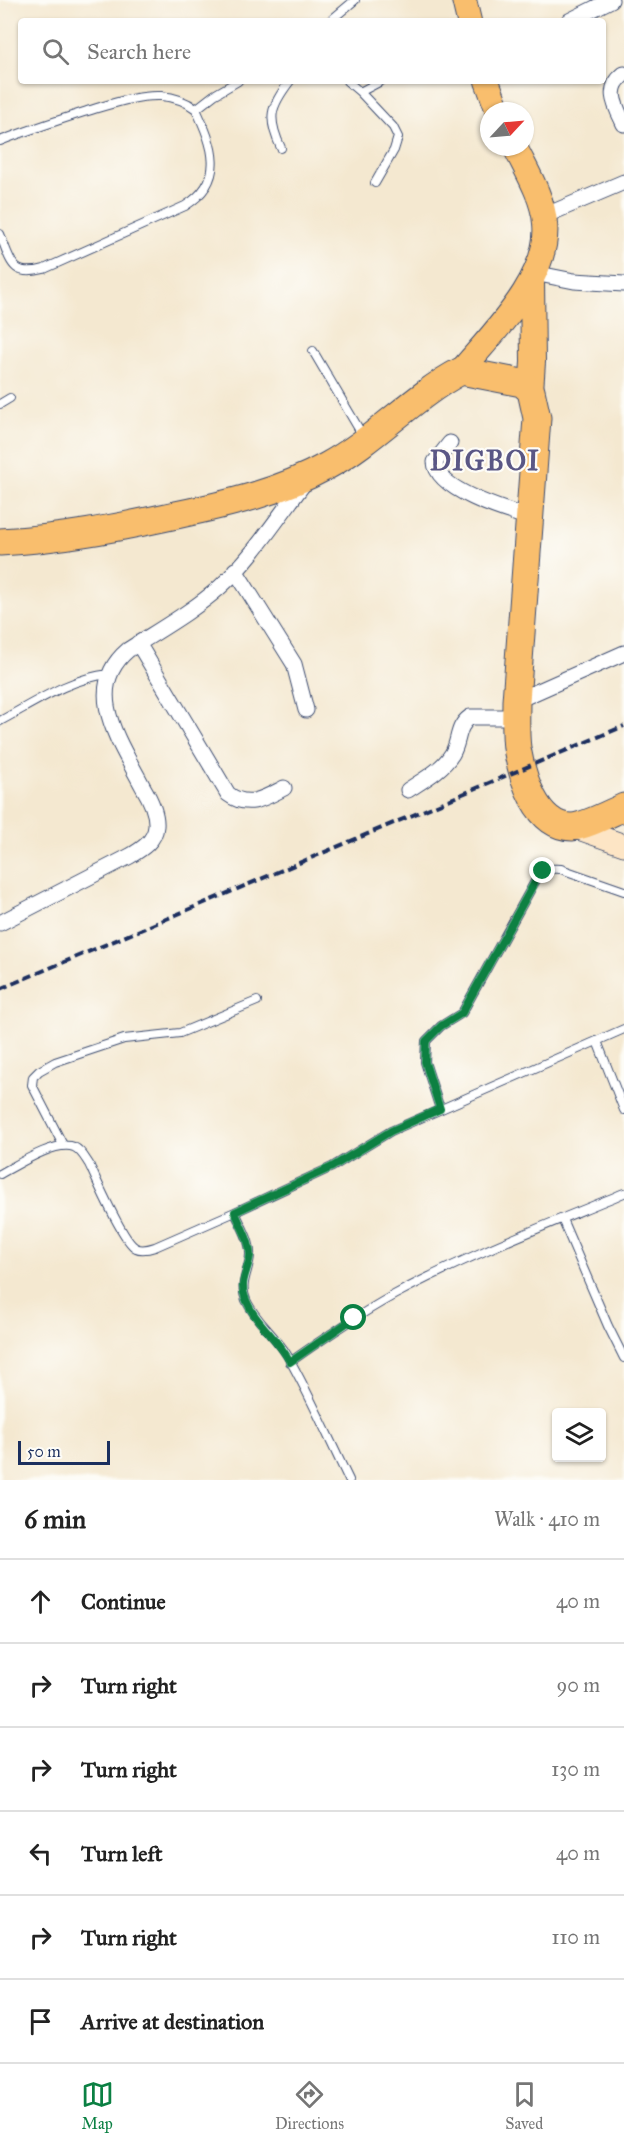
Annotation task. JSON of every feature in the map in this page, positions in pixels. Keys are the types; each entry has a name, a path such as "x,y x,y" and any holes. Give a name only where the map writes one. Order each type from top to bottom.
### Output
{"highway":[{"path":"0,542 70,536 260,495 295,483 329,465 366,440 430,389 460,371 522,383 531,391 537,418 516,709 517,746 522,769 540,810 560,825 573,827 624,807"}],"main road":[{"path":"464,0 468,18"},
{"path":"488,84 495,102"},
{"path":"460,371 506,318 533,277 544,244 546,224 544,216 519,156"},
{"path":"531,391 533,277"}],"street":[{"path":"575,18 611,0"},
{"path":"624,74 613,87 612,95 624,124"},
{"path":"544,216 624,182"},
{"path":"533,277 624,284"},
{"path":"450,443 435,462 437,471 462,493 530,518"},
{"path":"0,923 130,856 145,846 153,837 157,825 154,811 114,729 107,709 105,691 109,674 118,658 221,586 310,475"},
{"path":"235,570 294,664 306,710"},
{"path":"138,643 228,794 241,802 252,802 284,788"},
{"path":"408,790 445,763 457,744 460,726 470,717 516,709 624,653"},
{"path":"573,827 624,844"}],"lane":[{"path":"334,18 355,0"},
{"path":"195,109 233,84"},
{"path":"281,148 271,119 278,97 288,84"},
{"path":"351,84 393,127 398,137 394,150 375,183"},
{"path":"360,92 375,84"},
{"path":"0,141 32,128 116,102 163,96 179,99 195,109 212,147 213,165 207,188 199,198 186,206 44,269 22,273 15,268 0,234"},
{"path":"313,351 366,440"},
{"path":"0,404 10,398"},
{"path":"0,721 69,685 96,675 109,674"},
{"path":"440,1109 425,1062 426,1041 441,1026 462,1013 537,878 543,871 552,868 561,869 624,891"},
{"path":"63,1145 32,1085 33,1077 39,1071 54,1062 124,1039 180,1033 257,1001"},
{"path":"0,1174 53,1147 63,1145 75,1147 83,1154 126,1238 137,1249 145,1250 332,1167 391,1131 624,1029"},
{"path":"597,1041 624,1110"},
{"path":"290,1362 354,1318 396,1294 512,1240 624,1193"},
{"path":"235,1212 250,1255 242,1288 245,1298 252,1312 277,1341 290,1362 349,1480"},
{"path":"562,1219 624,1359"}],"railway":[{"path":"0,989 624,726"}],"district":[{"name":"DIGBOI","path":"485,460"}],"route":[{"path":"354,1318 290,1362 277,1341 252,1312 245,1298 242,1288 243,1279 250,1255 235,1212 332,1167 391,1131 440,1109 425,1062 426,1041 441,1026 462,1013 543,871"}]}
